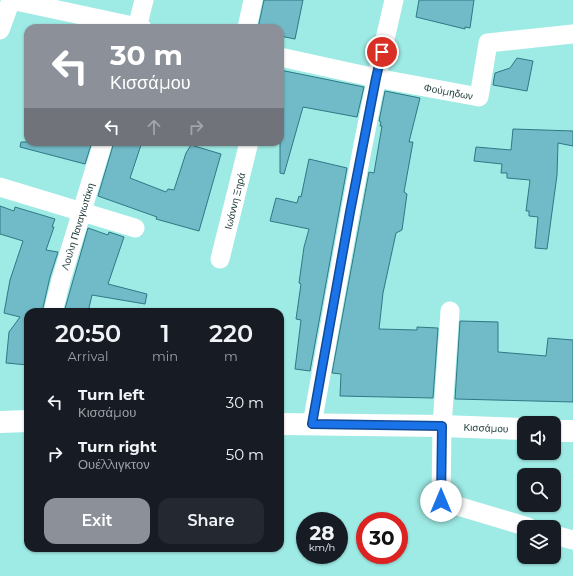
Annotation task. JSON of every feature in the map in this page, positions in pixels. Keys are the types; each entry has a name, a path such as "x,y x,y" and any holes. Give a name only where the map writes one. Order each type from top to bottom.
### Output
{"main road":[{"path":"0,422 24,421"},
{"name":"Κισσάμου","path":"284,424 442,426 517,429"},
{"path":"561,431 573,431"}],"street":[{"path":"0,30 11,0 120,24"},
{"path":"139,24 144,0"},
{"path":"248,24 253,0"},
{"path":"312,424 376,78 394,0"},
{"name":"Φούμηδων","path":"284,58 376,78 479,97 488,43 573,34"},
{"name":"Λουλη Παναγιωτάκη","path":"54,308 61,280 102,146"},
{"name":"Ιωάννη Ξηρά","path":"220,259 248,146"},
{"path":"0,187 135,228"},
{"path":"450,311 442,426 441,501 517,524"},
{"path":"561,537 573,540"}],"building":[{"path":"264,0 303,0 295,39 284,37 284,24 259,24"},
{"path":"419,0 474,0 470,28 465,27 465,29 416,17"},
{"path":"517,58 533,61 527,91 493,85 495,73 510,68"},
{"path":"284,71 364,87 357,117 303,107 284,174 280,173 280,146 284,146"},
{"path":"385,91 420,98 409,142 413,142 404,192 407,194 402,230 396,233 383,293 379,329 417,330 417,327 438,328 433,398 340,396 341,374 332,373 369,172 374,173 382,126 380,126 381,122 379,121"},
{"path":"513,129 573,131 573,146 558,143 557,175 547,249 535,248 538,217 529,216 529,211 526,211 530,180 507,178 507,173 501,173 502,164 474,161 476,147 511,150"},
{"path":"21,142 24,142 24,146 91,146 85,164 20,147"},
{"path":"113,146 141,146 130,178 166,192 168,189 174,190 186,153 190,146 221,154 199,231 156,219 157,217 98,196"},
{"path":"309,159 347,168 310,371 295,369 301,320 296,319 301,284 299,283 304,247 309,229 270,221 276,198 297,203 299,196 301,197"},
{"path":"0,206 14,211 15,207 55,219 52,227 54,227 46,250 58,252 50,277 43,308 24,308 24,365 6,363 9,332 20,317 4,313 10,280 23,241 0,234"},
{"path":"88,228 108,235 109,232 124,237 108,284 147,294 145,304 92,295 89,308 65,308"},
{"path":"460,321 498,322 498,352 546,356 548,338 573,340 573,402 455,399"}],"route":[{"path":"382,52 350,212 312,424 442,426 441,501"}]}
